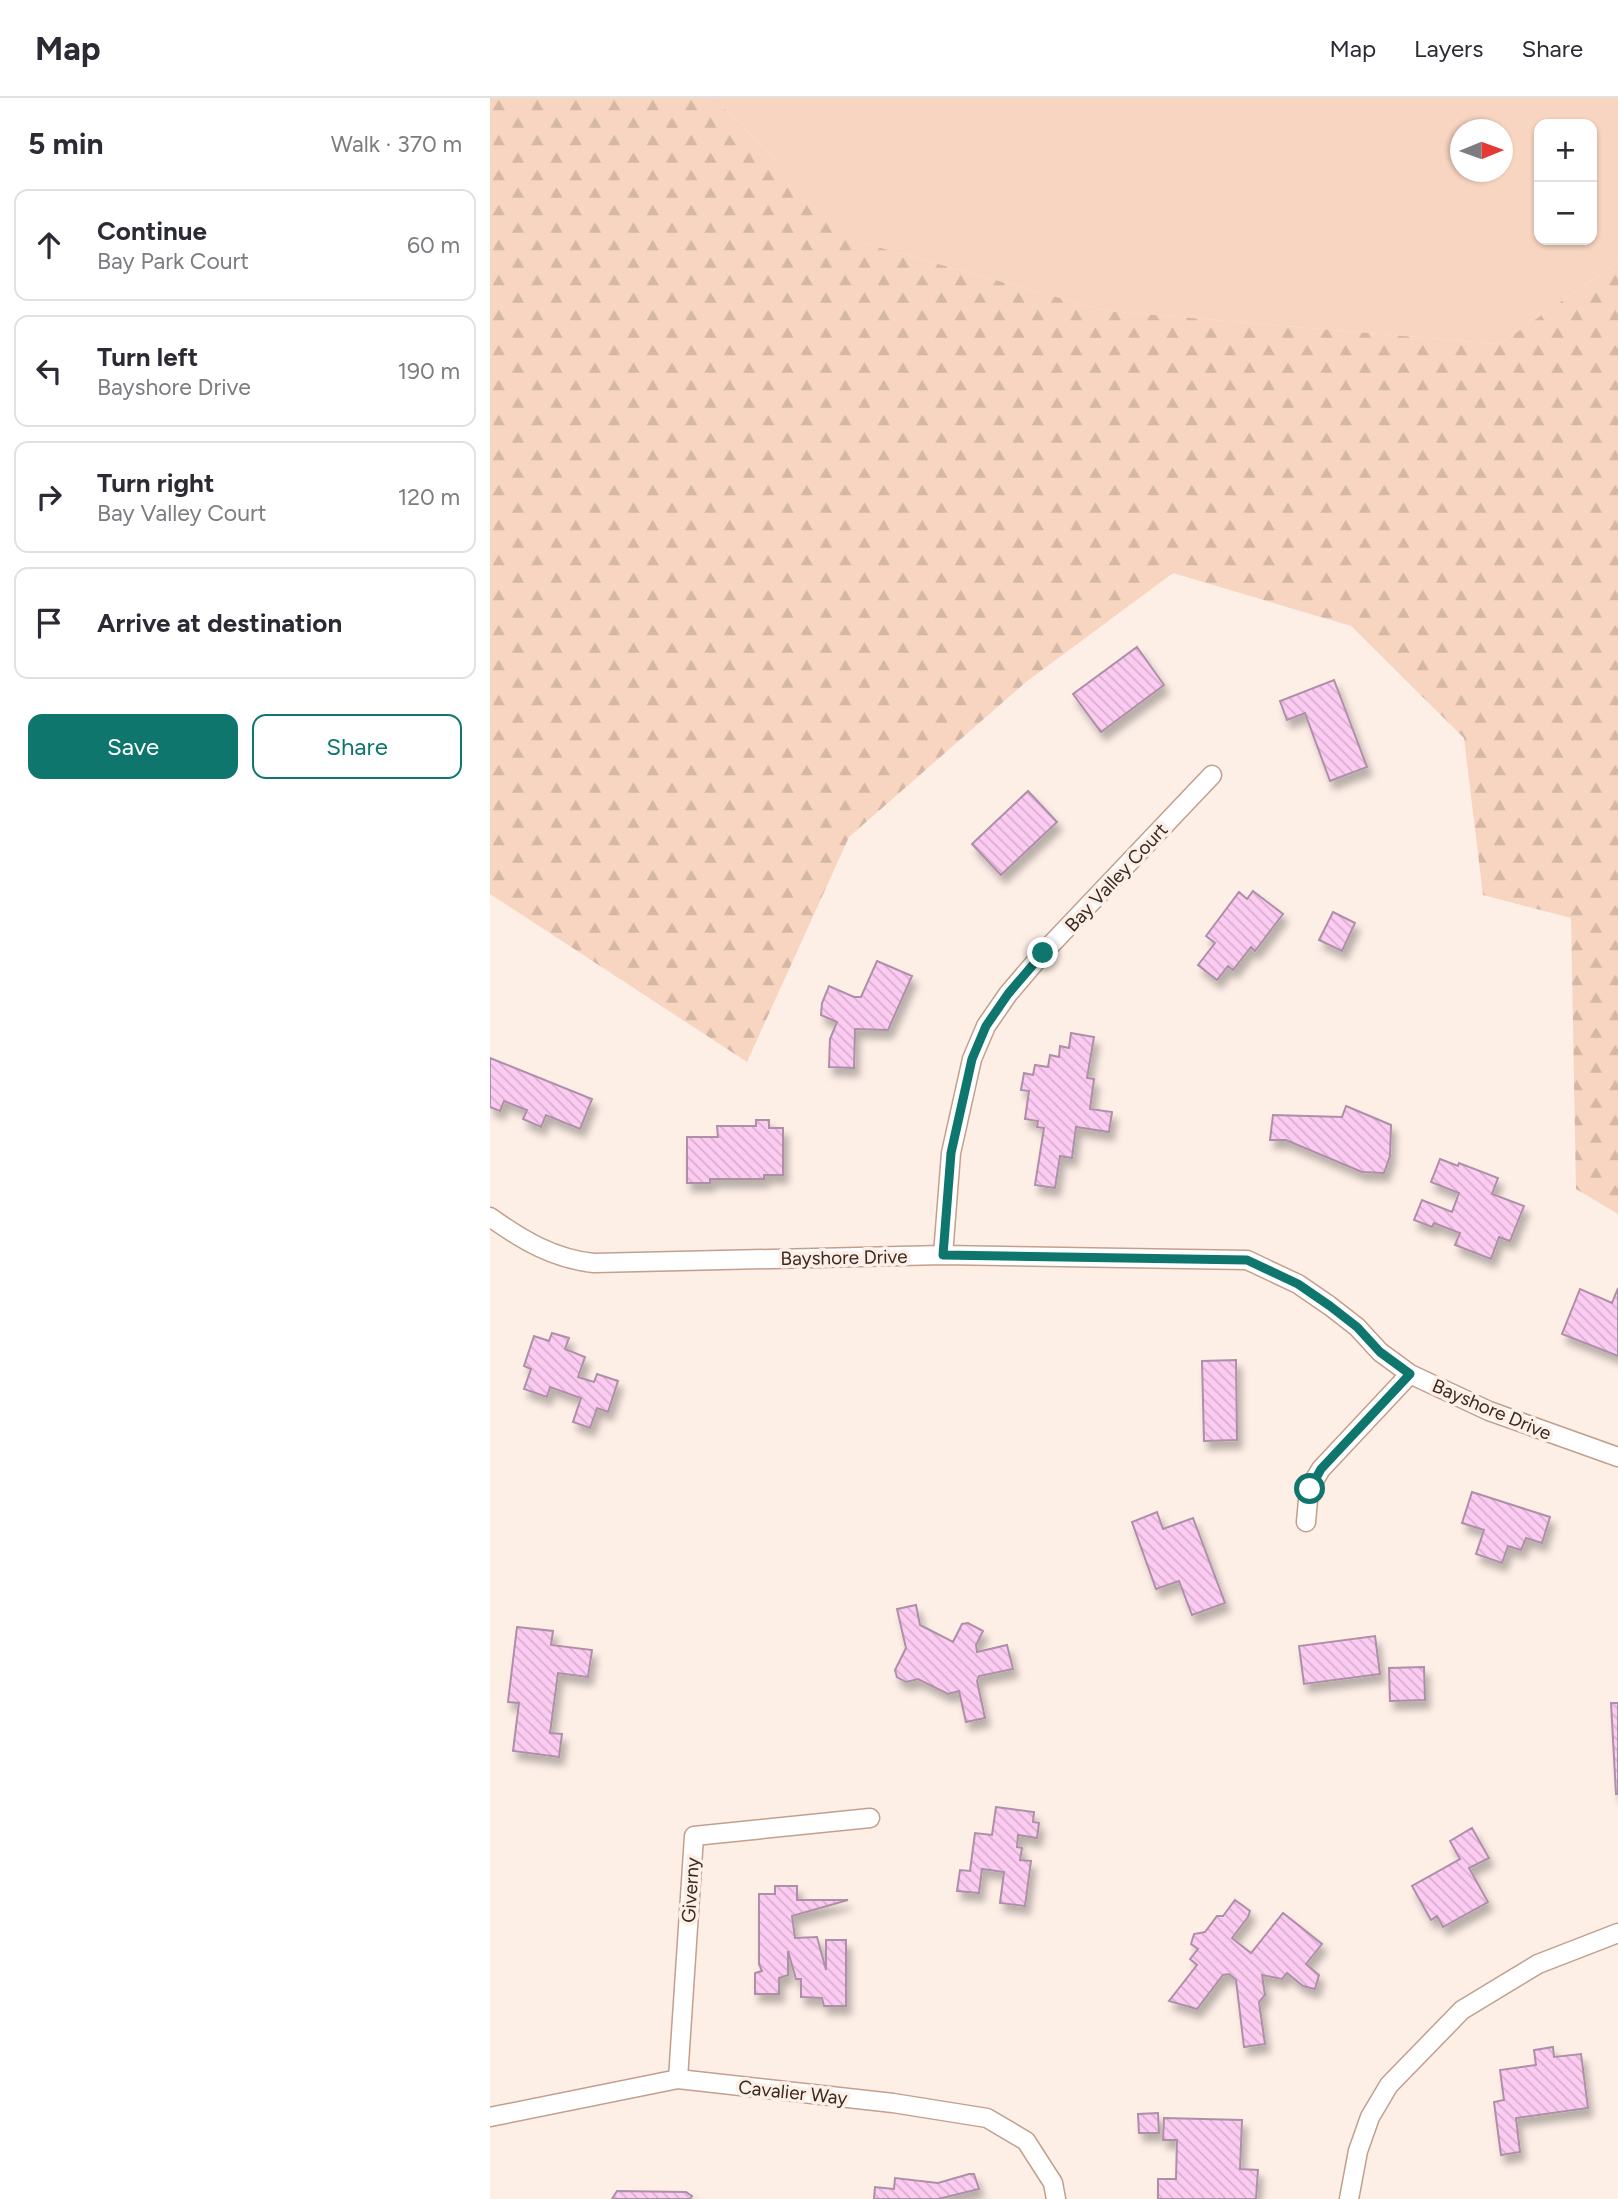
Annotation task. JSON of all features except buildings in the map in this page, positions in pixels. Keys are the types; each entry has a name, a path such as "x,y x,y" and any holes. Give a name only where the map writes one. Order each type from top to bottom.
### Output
{"street":[{"name":"Bay Valley Court","path":"943,1255 951,1153 972,1059 986,1026 1008,994 1043,953 1212,775"},
{"name":"Bayshore Drive","path":"490,1217 519,1238 562,1257 594,1262 943,1255 1247,1260 1298,1284 1330,1306 1357,1327 1380,1352 1410,1374 1489,1411 1618,1457"},
{"path":"1306,1522 1310,1489 1321,1469 1410,1374"},
{"name":"Giverny","path":"678,2079 694,1836 870,1818"},
{"path":"1349,2199 1357,2151 1370,2117 1389,2085 1462,2010 1538,1964 1618,1933"},
{"name":"Cavalier Way","path":"490,2118 678,2079 893,2103 987,2118 1026,2141 1053,2183 1056,2199"}],"green space":[{"path":"490,98 713,98 863,243 1107,311 1500,344 1618,262 1618,1214 1576,1189 1571,918 1483,895 1464,738 1351,626 1173,573 1026,682 849,837 747,1062 490,894"},
{"path":"713,98 1618,98 1618,262 1500,344 1107,311 863,243"}],"route":[{"path":"1043,953 1008,994 986,1026 972,1059 951,1153 943,1255 1247,1260 1298,1284 1357,1327 1380,1352 1410,1374 1321,1469 1310,1489"}]}
